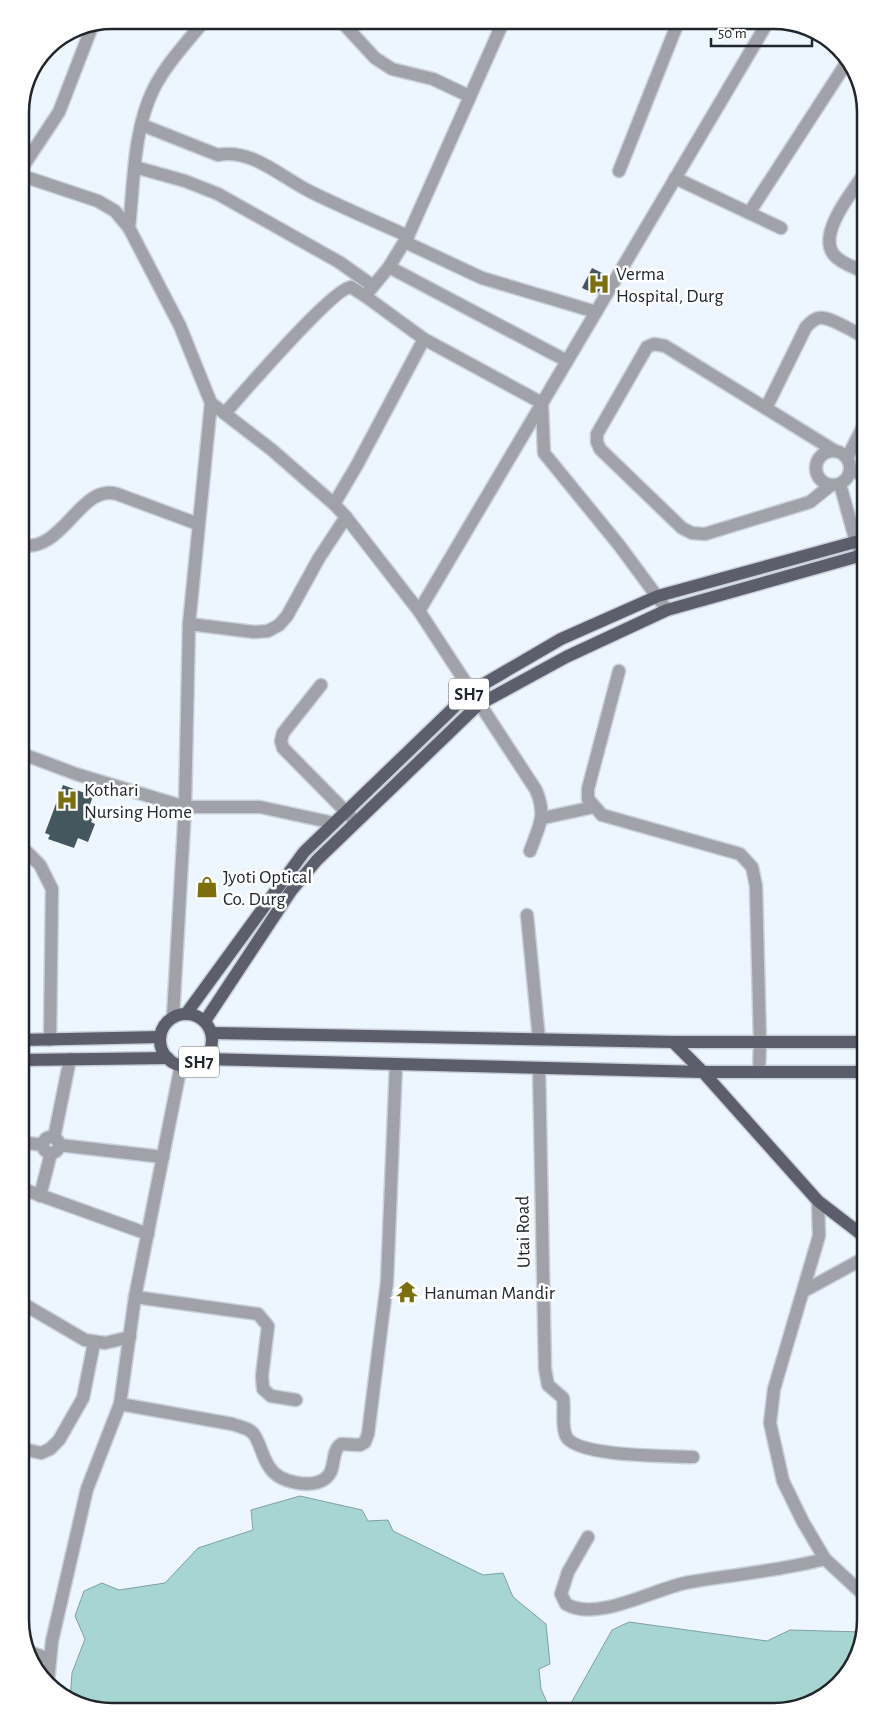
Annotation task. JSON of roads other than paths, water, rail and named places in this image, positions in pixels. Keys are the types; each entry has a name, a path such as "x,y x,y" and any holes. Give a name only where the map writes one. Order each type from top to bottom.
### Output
{"main road":[{"name":"SH7","path":"180,1015 196,1016 205,1022 212,1033 211,1047 204,1059 193,1065 181,1065 168,1058 162,1049 160,1037 164,1026 180,1015 304,852 470,692 561,639 658,596 857,542"},
{"name":"SH7","path":"205,1022 291,891 316,860 478,705 566,657 667,610 857,560"},
{"path":"212,1033 673,1042 857,1042"},
{"name":"SH7","path":"29,1040 160,1037"},
{"path":"673,1042 703,1072 818,1201 857,1231"},
{"name":"SH7","path":"29,1060 168,1058"},
{"path":"204,1059 703,1072 857,1072"}],"street":[{"path":"129,228 135,166 142,126 154,89 170,63 198,29"},
{"path":"348,29 375,58 392,69 433,79 469,96"},
{"path":"369,291 389,267 406,239 500,29"},
{"path":"619,171 675,29"},
{"path":"418,611 764,29"},
{"path":"29,157 59,112 90,32"},
{"path":"749,213 844,68"},
{"path":"142,126 218,154 230,152 272,168 310,191 482,278 596,312"},
{"path":"135,166 185,181 218,194 339,262 424,339 542,403"},
{"path":"29,178 98,201 115,211 129,228 180,326 211,403 189,624 180,1015"},
{"path":"675,178 781,228"},
{"path":"857,185 834,221 828,237 828,247 836,258 857,268"},
{"path":"389,267 567,361"},
{"path":"225,413 300,331 342,290 351,287 369,291"},
{"path":"766,408 806,327 813,320 820,317 830,320 857,334"},
{"path":"334,504 358,465 424,339"},
{"path":"847,458 665,346 654,344 647,347 600,426 597,442 600,449 675,521 692,533 704,534 810,502 847,479 850,471 847,458 857,439"},
{"path":"211,403 346,516 418,611 478,705 536,790 542,805 543,818 530,851"},
{"path":"542,403 544,453 658,596 667,610"},
{"path":"836,451 821,456 817,462 818,477 824,482 835,485 857,532"},
{"path":"850,471 857,473"},
{"path":"29,547 44,542 67,524 94,496 104,492 117,494 198,524"},
{"path":"189,624 254,632 268,631 279,625 287,616 319,558 346,516"},
{"path":"619,671 588,789 588,799 602,815 740,854 752,868 756,886 759,1072"},
{"path":"322,685 282,733 281,741 284,748 356,822"},
{"path":"29,756 76,774 185,806 260,807 334,823"},
{"path":"543,818 594,807"},
{"path":"29,854 40,865 52,889 50,1040"},
{"path":"527,915 540,1039"},
{"path":"40,1196 70,1060"},
{"path":"120,1404 232,1424 249,1430 255,1436 270,1470 282,1478 302,1484 320,1482 328,1477 334,1466 336,1449 341,1444 360,1445 365,1442 368,1434 388,1282 396,1064"},
{"path":"49,1674 52,1641 87,1489 120,1404 135,1296 181,1065"},
{"name":"Utai Road","path":"539,1068 545,1369 548,1385 563,1398 566,1437 572,1443 594,1451 693,1458"},
{"path":"29,1143 163,1157"},
{"path":"29,1192 148,1234"},
{"path":"818,1201 819,1236 774,1389 770,1423 783,1481 803,1522 825,1559 857,1589"},
{"path":"804,1291 857,1262"},
{"path":"135,1296 258,1314 268,1326 262,1376 263,1388 271,1396 296,1400"},
{"path":"29,1308 70,1333 94,1343 105,1343 130,1337"},
{"path":"29,1450 42,1453 50,1449 59,1440 83,1398 94,1343"},
{"path":"588,1537 568,1572 561,1594 566,1604 578,1608 624,1604 689,1582 768,1572 825,1559"},
{"path":"36,1654 50,1659"}],"place":[{"name":"Verma Hospital, Durg","path":"599,284"},
{"name":"Kothari Nursing Home","path":"67,800"},
{"name":"Jyoti Optical Co. Durg","path":"207,887"},
{"name":"Hanuman Mandir","path":"407,1292"}]}
